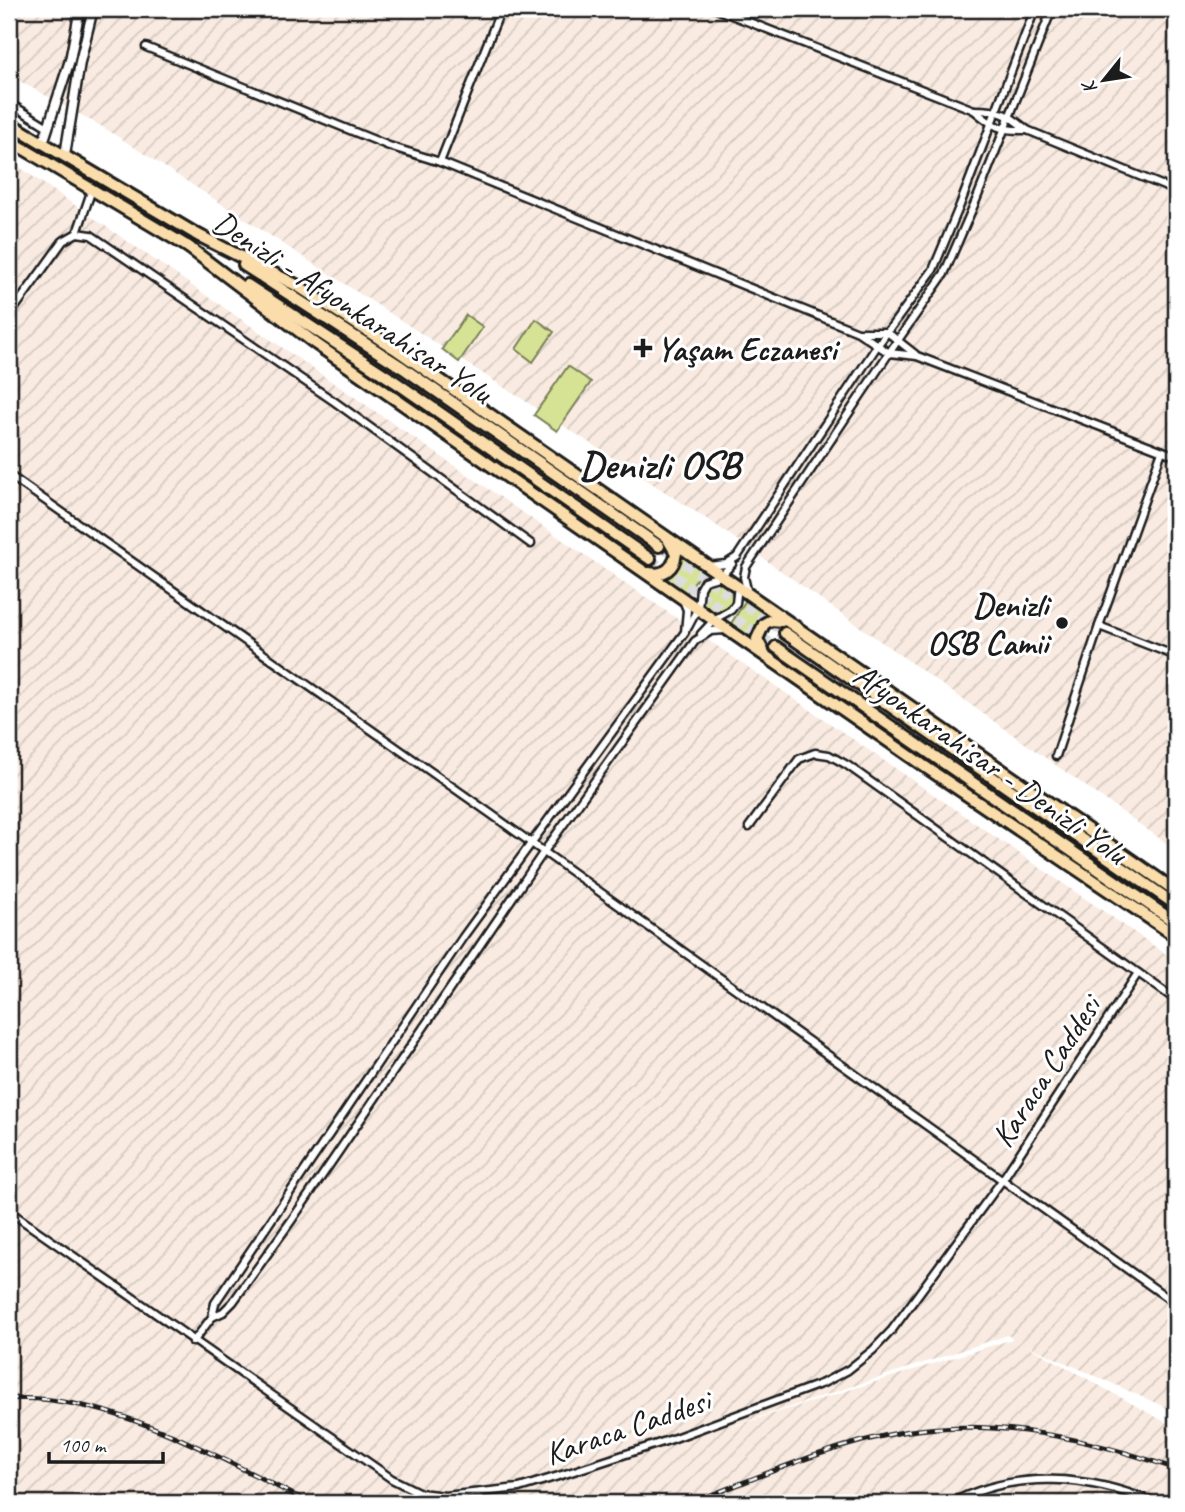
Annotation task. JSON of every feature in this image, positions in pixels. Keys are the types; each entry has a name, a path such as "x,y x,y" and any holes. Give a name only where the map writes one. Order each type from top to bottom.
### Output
{"highway":[{"name":"Denizli - Afyonkarahisar Yolu","path":"9,123 197,234 663,542 721,576"},
{"path":"9,140 187,246 394,381 650,559"},
{"path":"187,246 316,344 924,766 1176,936"},
{"path":"647,572 657,575 672,566 676,553 663,542"},
{"path":"721,576 785,627 1176,905"},
{"path":"764,654 757,639 759,630 771,620 1176,891"},
{"name":"Afyonkarahisar - Denizli Yolu","path":"776,647 1176,923"}],"street":[{"path":"43,143 70,60 80,9"},
{"path":"65,155 80,62 93,9"},
{"path":"440,162 501,9"},
{"path":"716,9 974,110 990,124 1005,131 1027,130"},
{"path":"193,1342 212,1317 215,1303 456,948 685,632 698,608 700,588 704,581 721,576 737,557 877,346 933,270 1035,9"},
{"path":"212,1317 223,1312 233,1302 291,1221 543,853 695,641 715,619 731,610 736,603 737,587 746,567 944,274 1005,131 1052,9"},
{"path":"146,47 389,146 440,162 858,332 889,353 917,356 1176,456"},
{"path":"9,103 48,127"},
{"path":"974,110 996,110 1011,116 1027,130 1176,191"},
{"path":"77,233 92,189"},
{"path":"9,316 63,241 77,233 92,235 335,402 531,544"},
{"path":"858,332 887,332 917,356"},
{"path":"1056,756 1162,451"},
{"path":"9,475 1176,1304"},
{"path":"707,566 726,564 737,557"},
{"path":"746,567 744,577 749,596"},
{"path":"681,596 687,610 685,632"},
{"path":"1099,626 1176,656"},
{"path":"695,641 711,631 732,631"},
{"path":"749,827 800,759 815,753 830,755 1176,1000"},
{"name":"Karaca Caddesi","path":"9,1211 392,1479 420,1493 457,1495 519,1488 672,1439 823,1383 848,1370 873,1350 892,1330 1003,1179 1138,973"},
{"path":"951,1503 996,1484 1053,1480 1111,1487 1155,1503"}],"shaded area":[{"path":"9,9 1176,9 1176,850 713,523 106,129 9,75"},
{"path":"9,160 1176,961 1176,1412 1026,1345 1176,1428 1176,1503 9,1503","holes":["1008,1335 1013,1339 731,1427"]}],"green space":[{"path":"466,315 483,327 459,362 442,349"},
{"path":"536,319 554,332 533,362 516,349"},
{"path":"568,366 591,382 557,431 534,415"},
{"path":"680,553 703,569 686,594 662,578 676,569"},
{"path":"717,582 723,583 731,591 731,603 723,611 717,612 711,611 703,603 702,597 703,591 711,583"},
{"path":"746,600 768,615 757,625 753,640 730,625"}],"tunnel":[{"path":"659,546 785,633"},
{"path":"650,559 776,647"}],"railway":[{"path":"9,1398 39,1399 90,1407 155,1428 310,1503"},
{"path":"690,1503 848,1445 903,1432 938,1428 1007,1429 1042,1434 1110,1448 1176,1469"}],"place":[{"name":"Yaşam Eczanesi","path":"643,348"},
{"name":"Denizli OSB Camii","path":"1062,623"}],"district":[{"name":"Denizli OSB","path":"660,464"}]}
